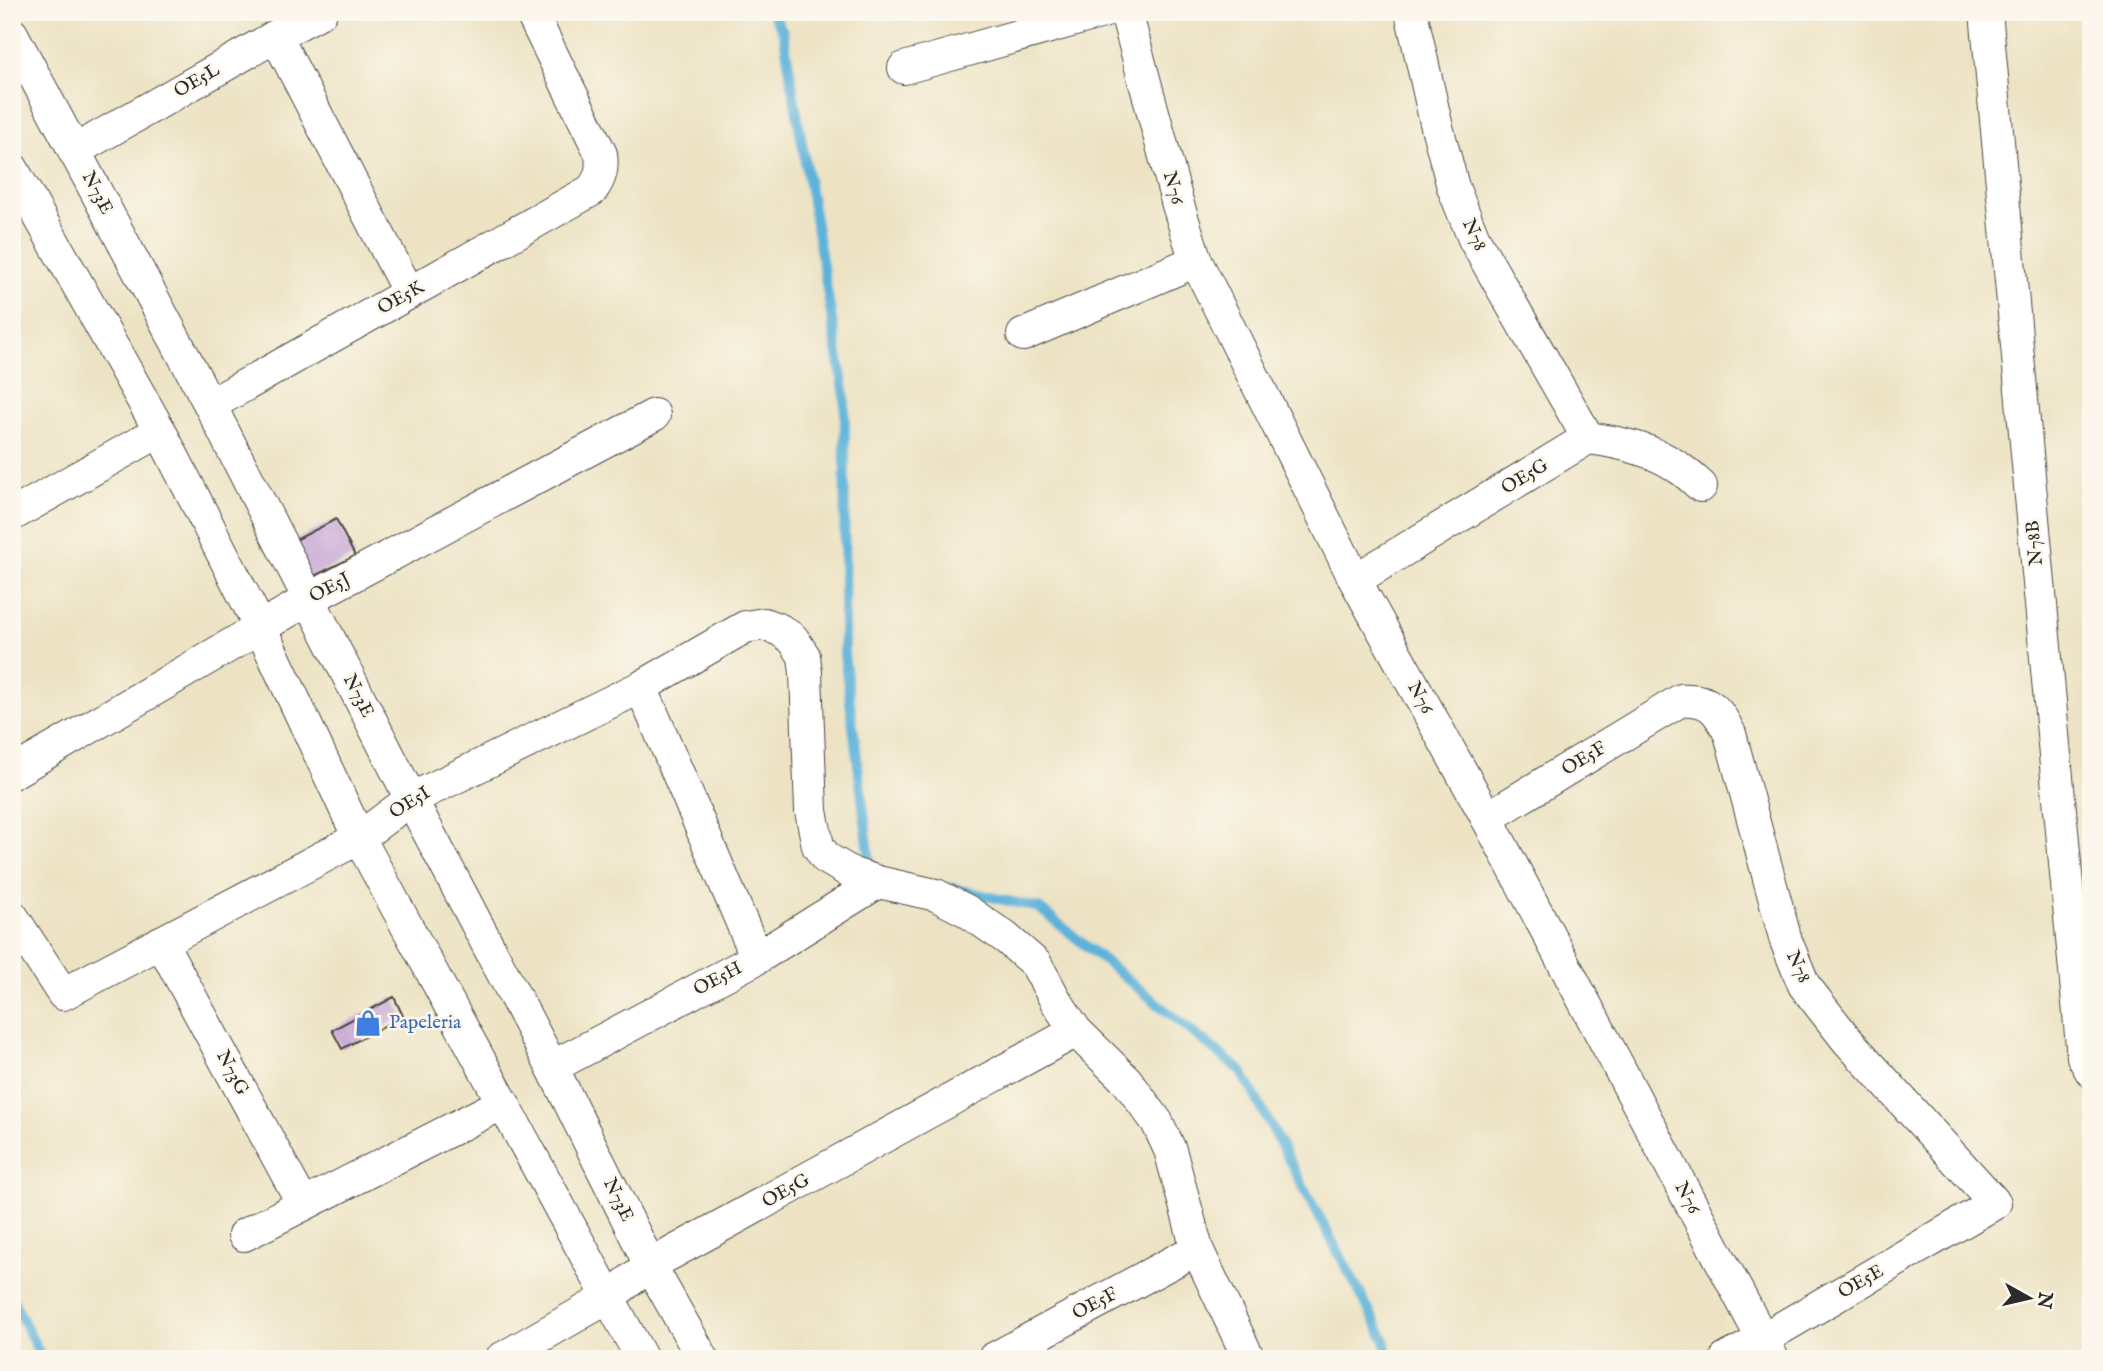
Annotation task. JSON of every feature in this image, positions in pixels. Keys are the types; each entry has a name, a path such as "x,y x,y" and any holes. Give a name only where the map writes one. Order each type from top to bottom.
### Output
{"street":[{"name":"OE5L","path":"74,151 321,12"},
{"name":"OE5K","path":"210,405 592,190 603,169 601,154 531,12"},
{"path":"904,68 1103,12"},
{"name":"N76","path":"1126,12 1178,205 1196,261 1355,580 1487,818 1767,1349"},
{"name":"N78","path":"1411,12 1453,187 1474,239 1588,438"},
{"name":"N78B","path":"1986,12 2083,1057 2091,1071"},
{"name":"N73E","path":"12,34 210,405 411,799 552,1067 650,1265 703,1359"},
{"path":"276,36 410,293"},
{"path":"15,178 160,431 260,627 359,838 642,1359"},
{"path":"1023,335 1196,261"},
{"name":"OE5J","path":"12,773 309,599 654,415"},
{"path":"12,515 160,431"},
{"path":"1588,438 1615,442 1651,454 1678,466 1701,486"},
{"name":"OE5G","path":"1355,580 1588,438"},
{"name":"OE5I","path":"12,916 63,994 359,838 411,799 641,687 745,627 764,624 793,639 804,656 811,811 818,846 826,858 853,874 878,882"},
{"path":"641,687 757,958"},
{"name":"N78","path":"1681,700 1695,699 1708,703 1722,716 1730,734 1786,941 1804,985 1847,1040 1995,1203"},
{"name":"OE5F","path":"1487,818 1681,700"},
{"path":"878,882 936,895 967,911 1006,938 1036,964 1076,1031 1128,1081 1157,1122 1170,1150 1197,1249 1249,1359"},
{"name":"OE5H","path":"552,1067 757,958 878,882"},
{"name":"N73G","path":"161,943 303,1204"},
{"name":"OE5G","path":"500,1359 608,1297 650,1265 1076,1031"},
{"path":"244,1235 503,1102"},
{"name":"OE5E","path":"1726,1359 1767,1349 1995,1203"},
{"name":"OE5F","path":"993,1359 1197,1249"}],"building":[{"path":"336,519 355,556 306,580 288,544"},
{"name":"Papeleria","path":"394,997 403,1016 342,1049 332,1030"}],"waterway":[{"path":"771,12 783,31 845,396 844,654 871,869 879,871"},
{"path":"949,887 1039,908 1242,1072 1385,1340 1389,1359"},
{"path":"12,1298 42,1359"}],"place":[{"name":"Papeleria","path":"368,1023"}]}
